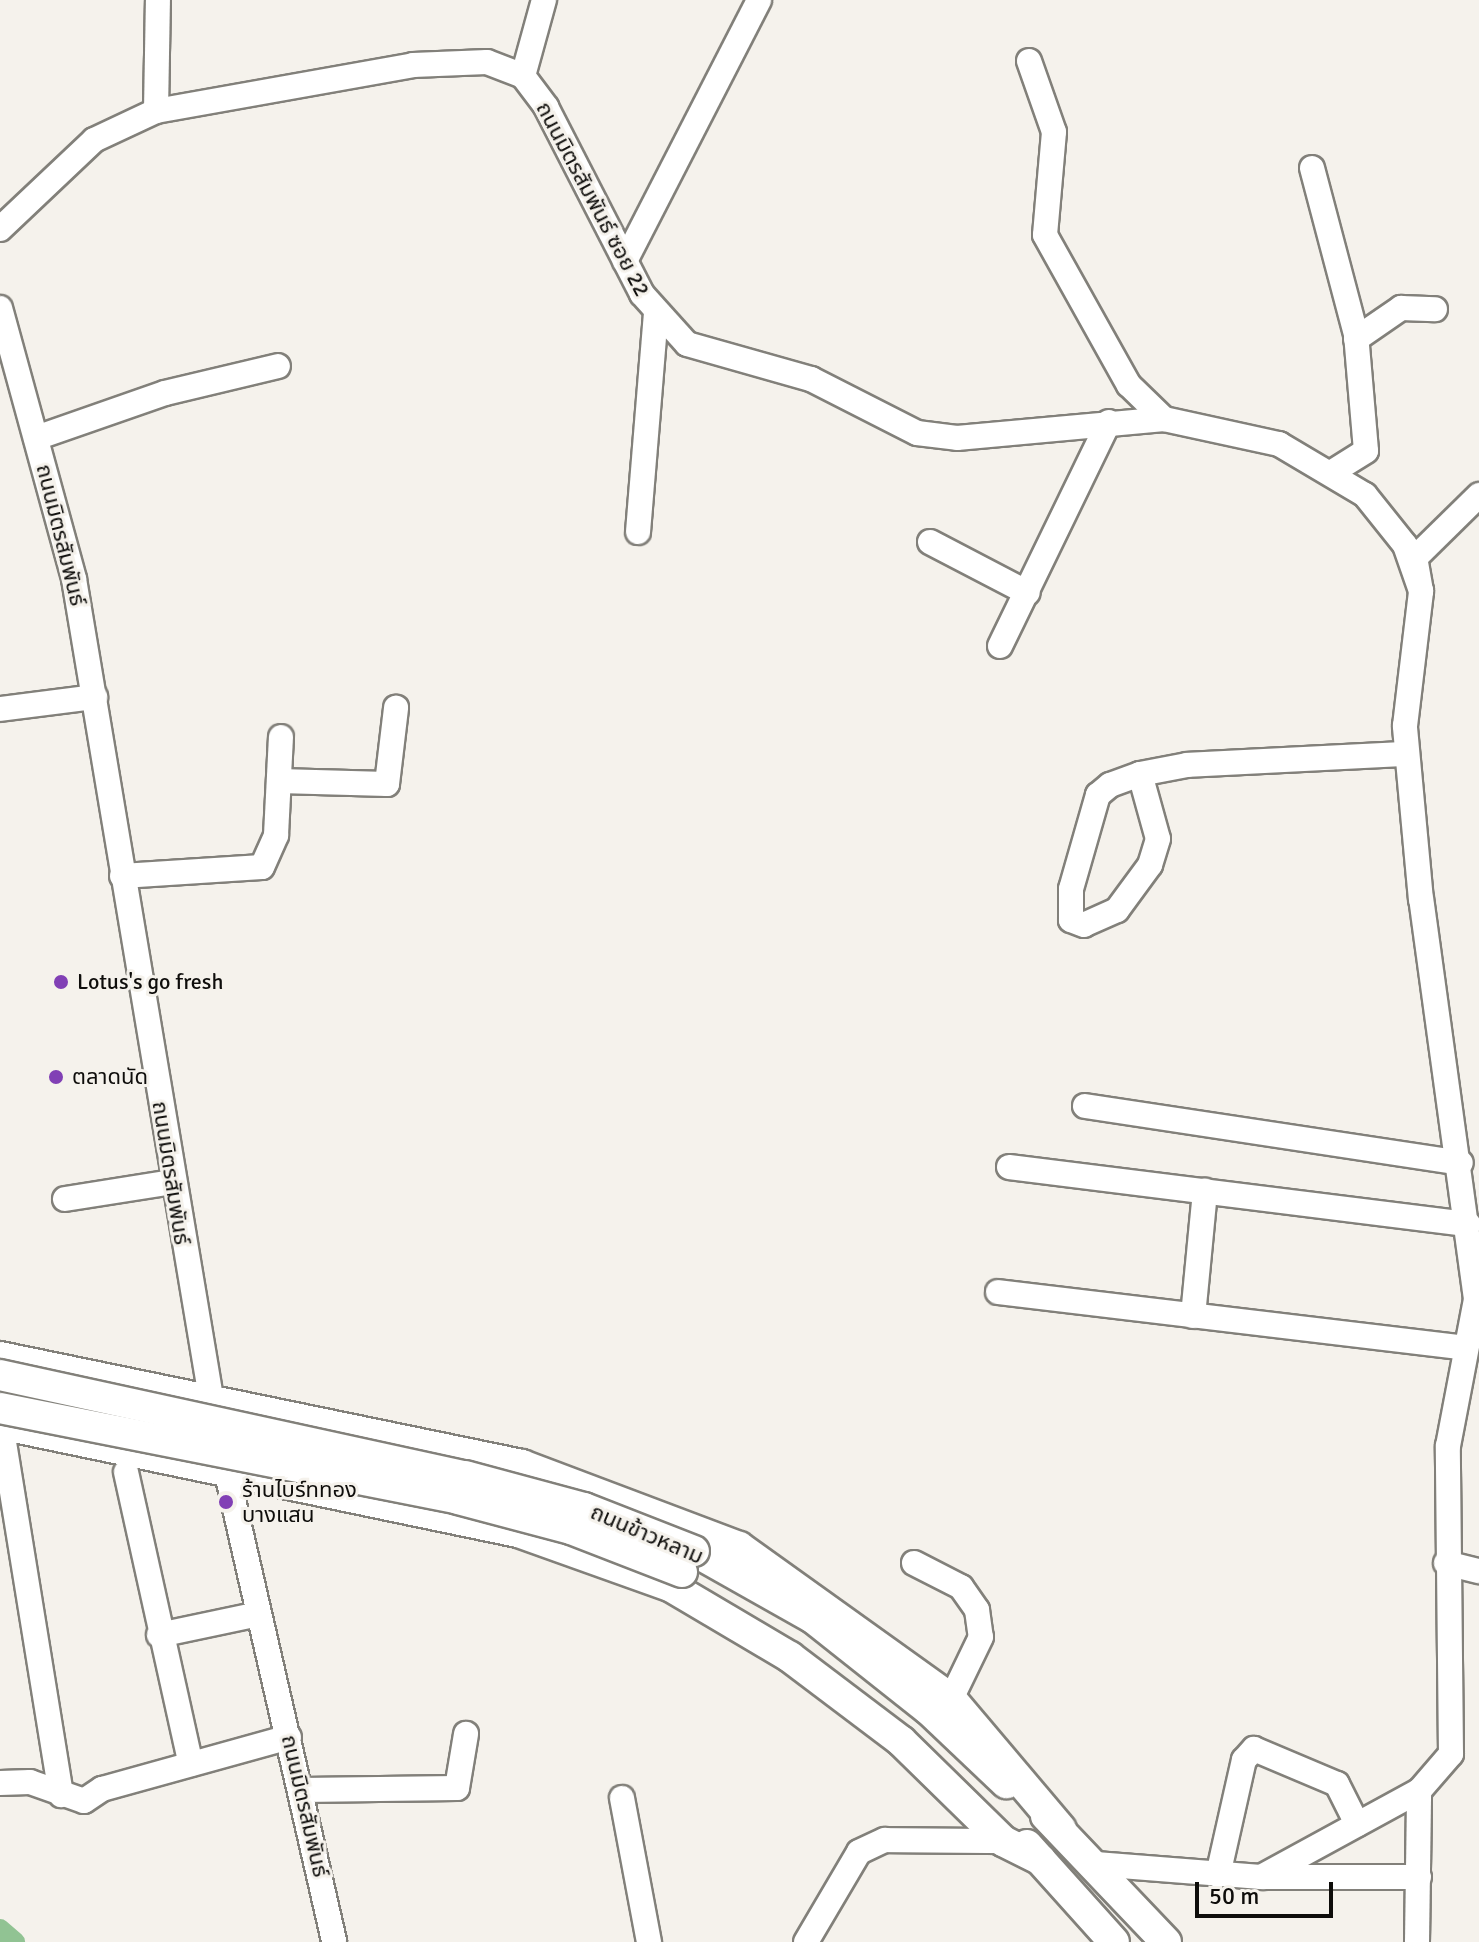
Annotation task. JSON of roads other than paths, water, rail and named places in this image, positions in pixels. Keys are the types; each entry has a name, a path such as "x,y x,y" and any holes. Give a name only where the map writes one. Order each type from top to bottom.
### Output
{"main road":[{"path":"0,1357 328,1421 522,1465 739,1547 951,1699 1061,1829"},
{"path":"62,1437 117,1433 135,1415 122,1390 85,1373"},
{"name":"ถนนข้าวหลาม","path":"0,1375 465,1476 584,1508 688,1562 813,1618 1061,1829 1166,1942"},
{"path":"0,1419 62,1437 518,1532"},
{"name":"ถนนข้าวหลาม","path":"0,1419 458,1499 688,1562 800,1638 915,1727 1114,1942"},
{"path":"319,1489 274,1453 273,1439 290,1424 328,1421"},
{"path":"522,1465 486,1469 475,1496 482,1517 670,1586 790,1657 901,1741 1003,1841 1041,1860"}],"street":[{"path":"156,111 158,0"},
{"path":"0,229 94,140 156,111 456,60 523,76 544,0"},
{"path":"625,261 759,0"},
{"path":"1029,61 1054,132 1045,235 1129,385 1164,419"},
{"name":"ถนนมิตรสัมพันธ์ ซอย 22","path":"523,76 656,314 687,344 811,379 917,433 957,438 1164,419 1279,444 1333,472 1365,495 1405,545 1421,591"},
{"path":"1312,168 1356,339 1366,451 1333,472"},
{"name":"ถนนมิตรสัมพันธ์","path":"0,308 7,359 36,438 94,690 172,1182 211,1400 302,1790 334,1942"},
{"path":"1356,339 1401,308 1435,309"},
{"path":"638,532 656,314"},
{"path":"36,438 165,393 278,366"},
{"path":"1000,646 1109,422"},
{"path":"1261,1877 1419,1791 1451,1754 1455,1723 1446,1563 1448,1446 1476,1299 1468,1224 1468,1167 1406,754 1421,591 1415,558 1479,495"},
{"path":"930,542 1028,593"},
{"path":"0,700 94,690"},
{"path":"0,709 94,690"},
{"path":"279,781 387,784 396,708"},
{"path":"122,876 262,867 276,835 281,737"},
{"path":"1140,774 1158,839 1150,865 1117,910 1084,925 1071,920 1071,889 1098,795 1140,774 1219,762 1406,754"},
{"path":"1085,1106 1468,1167"},
{"path":"1009,1167 1468,1224"},
{"path":"65,1199 172,1182"},
{"path":"1193,1316 1205,1191"},
{"path":"998,1292 1465,1348"},
{"path":"0,1419 10,1568 61,1795"},
{"path":"126,1472 159,1635 191,1764"},
{"path":"914,1563 961,1587 977,1610 981,1637 951,1699"},
{"path":"1446,1563 1479,1571"},
{"path":"159,1635 259,1614"},
{"path":"302,1790 457,1788 466,1734"},
{"path":"0,1783 30,1782 84,1801 191,1764 289,1737"},
{"path":"1218,1875 1244,1760 1254,1749 1337,1784 1357,1824"},
{"path":"1417,1942 1419,1791"},
{"path":"622,1798 649,1942"},
{"path":"806,1942 859,1852 885,1840 1003,1841"},
{"path":"1095,1864 1261,1877 1419,1877"}],"waterway":[{"path":"0,1929 15,1942"}],"place":[{"name":"Lotus's go fresh","path":"61,982"},
{"name":"ตลาดนัด","path":"56,1077"},
{"name":"ร้านไบร์ททอง บางแสน","path":"226,1502"}]}
